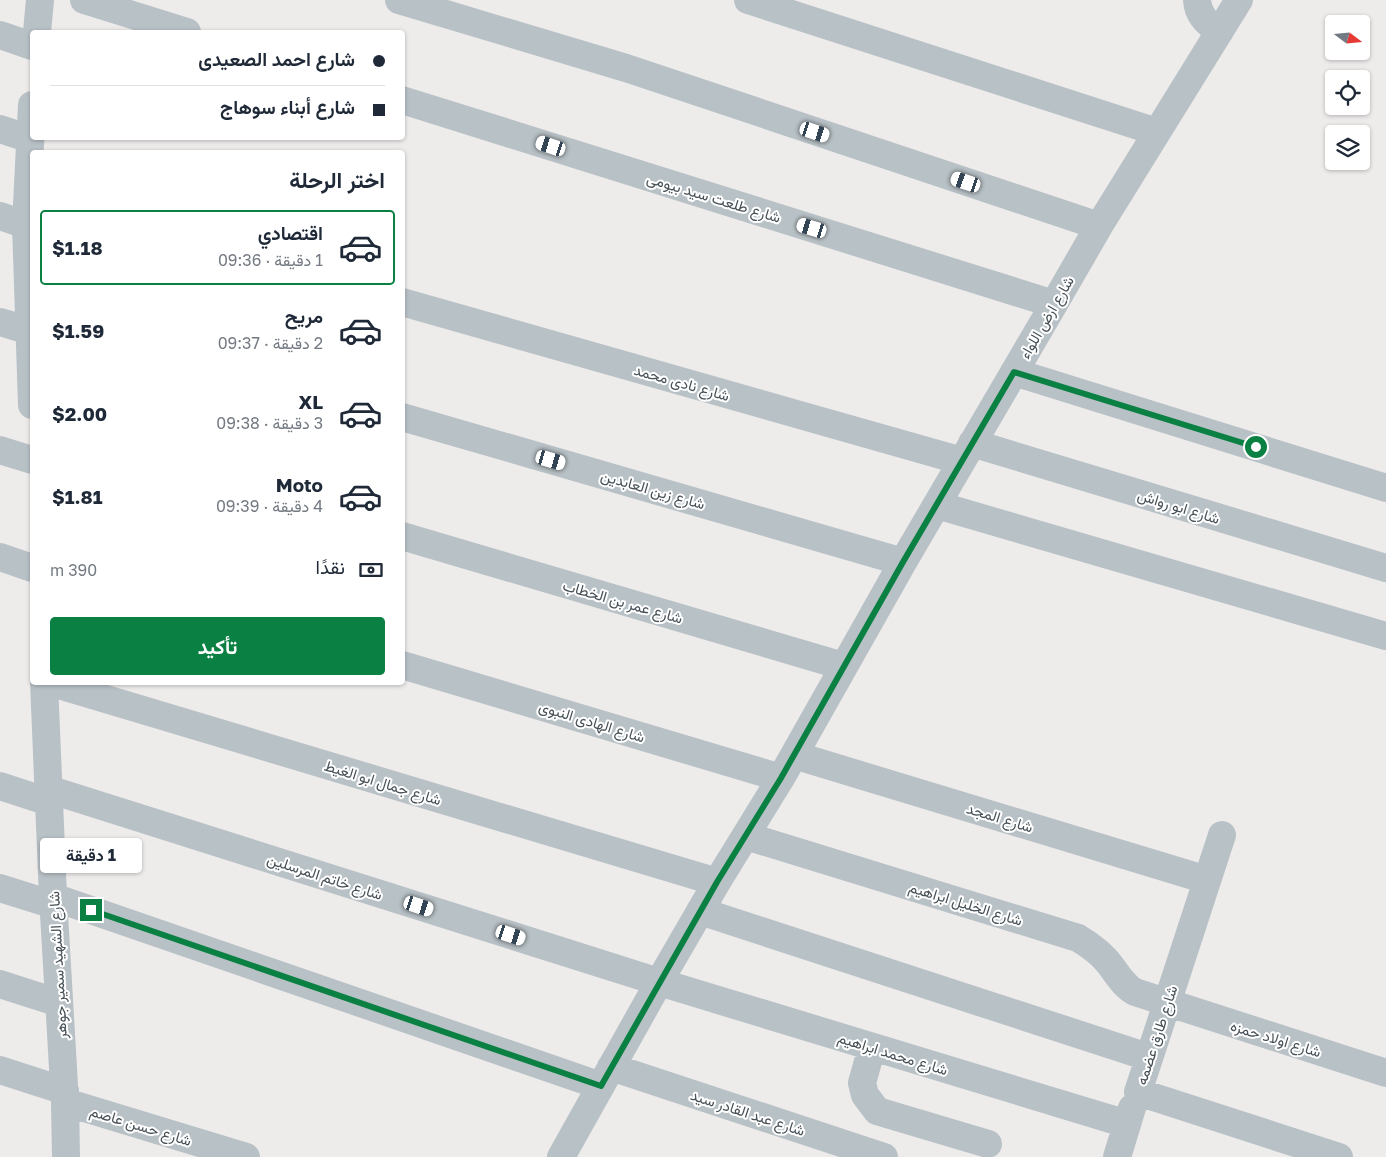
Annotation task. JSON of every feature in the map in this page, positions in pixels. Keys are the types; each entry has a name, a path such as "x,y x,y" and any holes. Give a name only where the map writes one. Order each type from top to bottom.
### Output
{"street":[{"path":"37,30 40,0"},
{"path":"84,0 181,30"},
{"path":"400,0 626,68 1099,226"},
{"path":"748,0 1158,132"},
{"path":"1197,0 1197,6 1202,16 1210,25 1220,31"},
{"name":"شارع ارض اللواء","path":"560,1157 700,911 787,766 903,562 1099,226 1239,0"},
{"path":"0,35 30,45"},
{"name":"شارع طلعت سيد بيومى","path":"405,101 1054,304"},
{"path":"0,129 30,139 30,196 26,225 30,316 0,322"},
{"path":"0,216 26,225"},
{"name":"شارع نادى محمد","path":"405,303 967,452"},
{"path":"1014,372 1386,488"},
{"name":"شارع زين العابدين","path":"405,417 903,562"},
{"path":"0,450 30,459"},
{"name":"شارع ابو رواش","path":"967,452 1386,568"},
{"path":"936,505 1386,636"},
{"name":"شارع عمر بن الخطاب","path":"405,537 843,666"},
{"path":"0,557 30,567"},
{"name":"شارع الهادى النبوى","path":"405,666 787,766"},
{"name":"شارع الشهيد سمير جوهر","path":"44,685 53,901 65,1096 66,1157"},
{"name":"شارع جمال ابو الغيط","path":"59,685 717,882"},
{"name":"شارع المجد","path":"787,766 1207,880"},
{"name":"شارع خاتم المرسلين","path":"0,786 49,795 660,982"},
{"name":"شارع طارق عضمه","path":"1222,835 1138,1092 1339,1157"},
{"name":"شارع الخليل ابراهيم","path":"746,836 1078,938 1093,948 1105,960 1125,987 1166,1004"},
{"name":"شارع عبد القادر سيد","path":"0,888 53,901 606,1077 884,1157"},
{"path":"700,911 1148,1057"},
{"name":"شارع محمد ابراهيم","path":"660,982 1127,1124"},
{"path":"0,984 59,1003"},
{"name":"شارع اولاد حمزه","path":"1166,1004 1386,1073"},
{"path":"872,1047 862,1083 864,1095 877,1111 988,1144"},
{"name":"شارع حسن عاصم","path":"0,1070 65,1096 246,1157"},
{"path":"1117,1157 1138,1092"}],"route":[{"path":"91,910 601,1086 717,882 781,778 843,666 1014,372 1256,447"}]}
